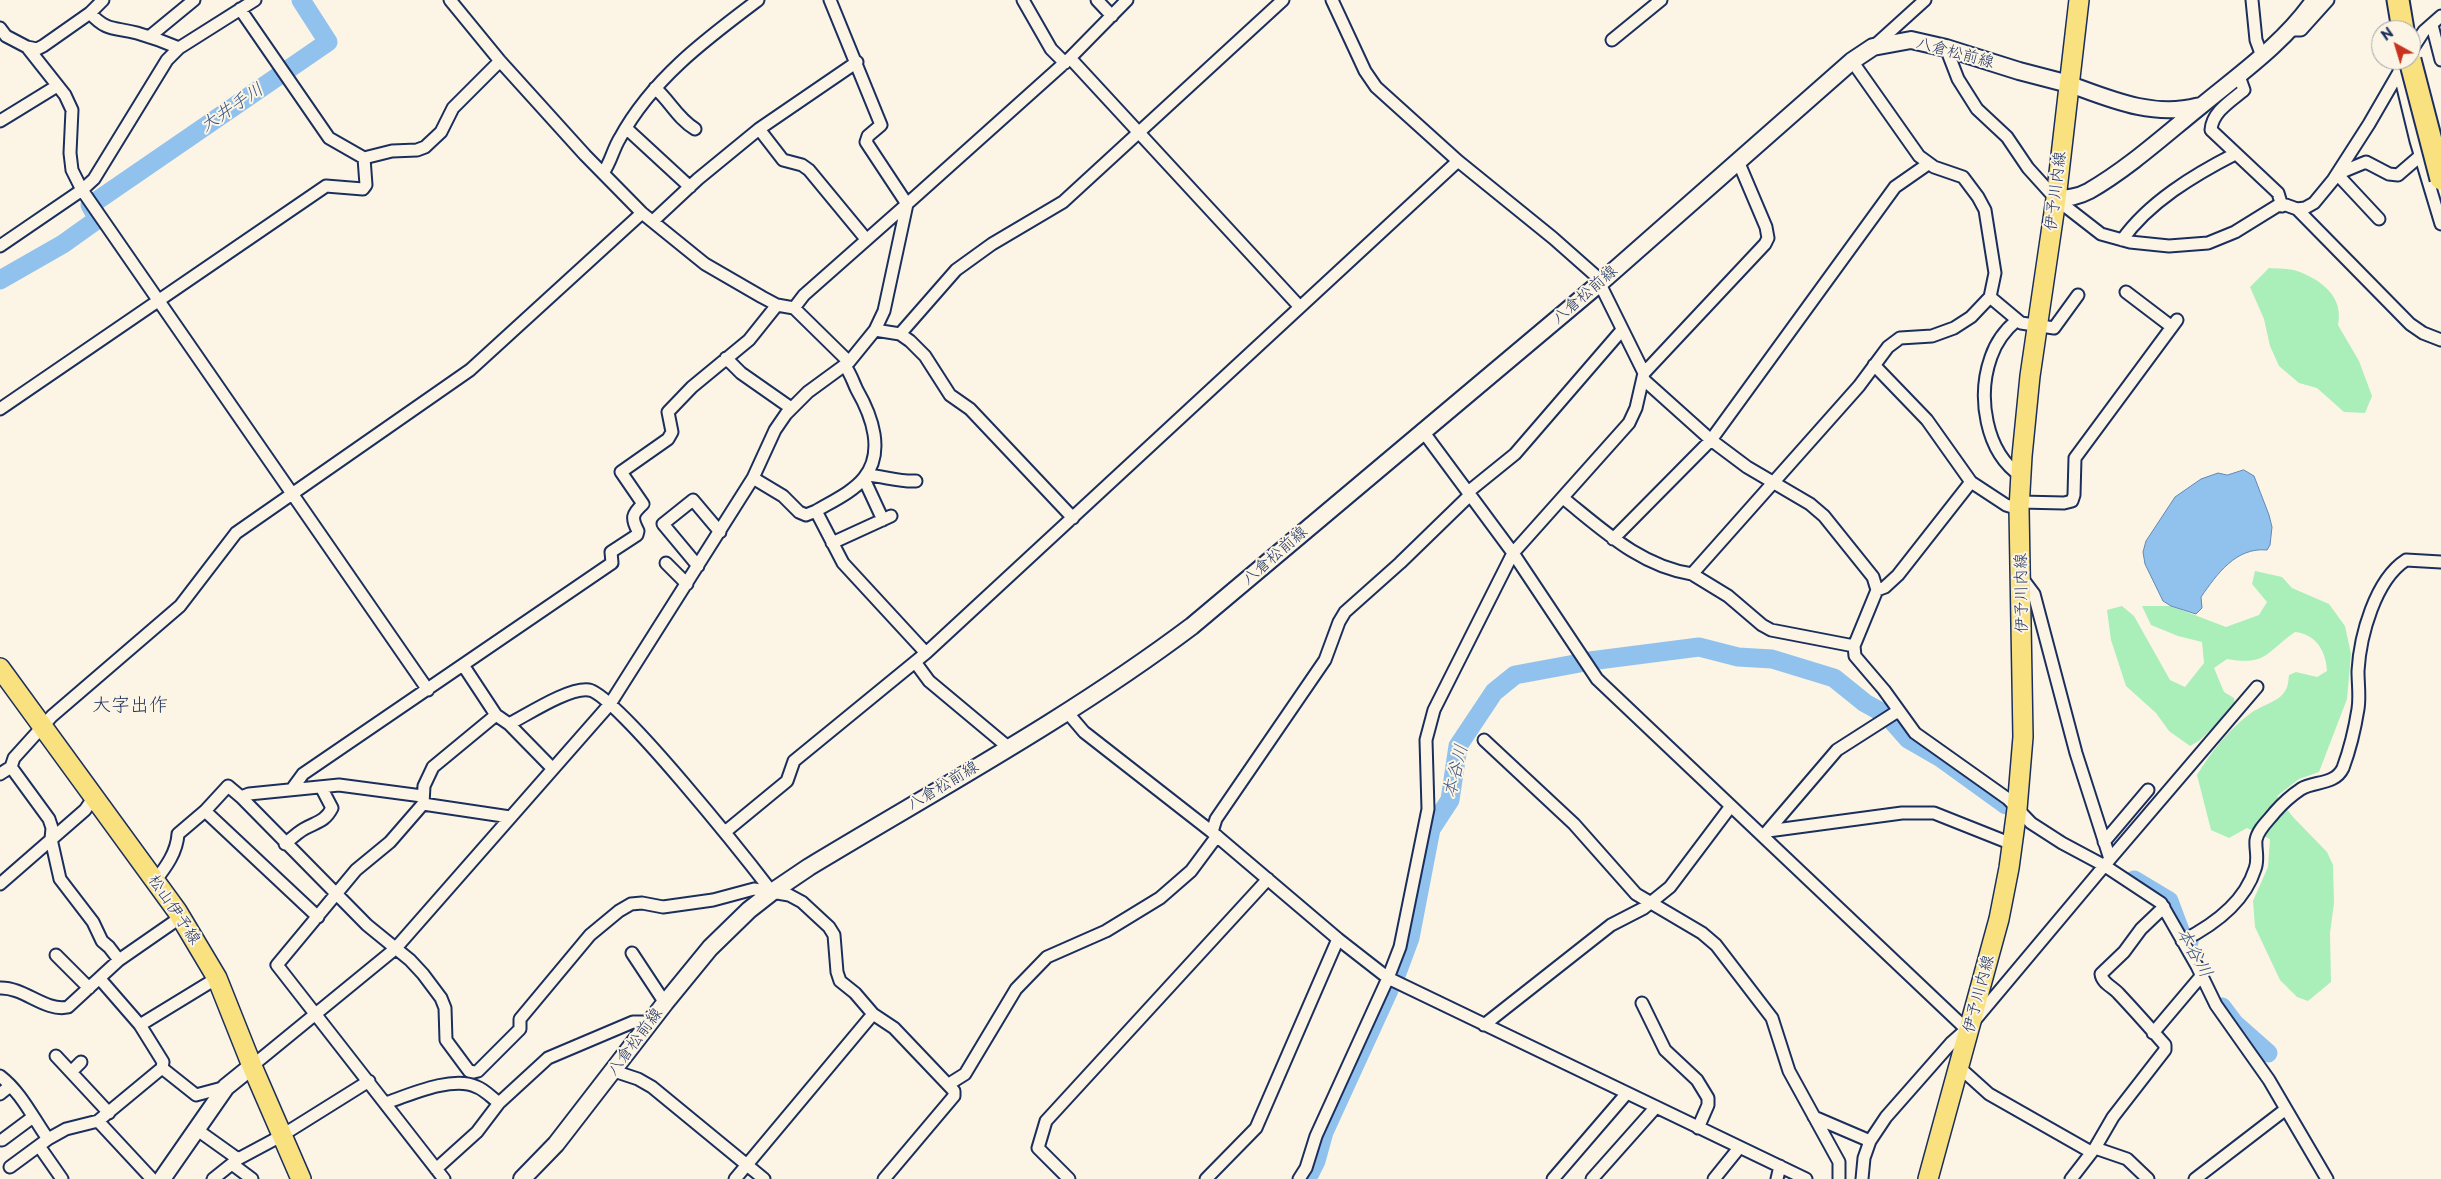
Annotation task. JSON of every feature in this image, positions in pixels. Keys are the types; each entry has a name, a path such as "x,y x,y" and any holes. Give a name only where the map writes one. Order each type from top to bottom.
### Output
{"highway":[{"path":"2398,0 2401,20"},
{"path":"2406,70 2441,179"}],"main road":[{"name":"伊予川内線","path":"1928,1179 1999,919 2017,810 2023,737 2022,578 2019,506 2021,476 2030,376 2056,199 2079,0"},
{"name":"八倉松前線","path":"522,1179 556,1144 665,1003 727,930 772,892 1068,712 1150,658 1192,626 1422,430 1600,282 1852,61 1873,47 1910,40 1946,48 2019,71 2069,84"},
{"name":"松山伊予線","path":"0,668 181,917 217,978 281,1136 301,1179"},
{"path":"162,1179 226,1087 252,1066"}],"street":[{"path":"0,28 6,36 27,47 37,49 90,13 103,0"},
{"path":"149,37 194,0"},
{"path":"0,246 82,190 94,179 167,60 179,48 255,0"},
{"path":"604,173 626,128 655,88 710,35 758,0"},
{"path":"252,1066 395,949 435,906 510,817 610,704 753,478 775,430 791,408 808,392 847,364 875,330 884,311 907,204 866,142 868,136 881,125 857,62 830,0"},
{"path":"1023,0 1051,49 1067,60 1139,132 1299,306"},
{"path":"1097,0 1112,16"},
{"path":"794,308 804,295 1067,60 1127,0"},
{"path":"900,334 956,270 992,244 1063,202 1283,0"},
{"path":"1332,0 1365,71 1376,87 1458,161 1591,270 1600,282 1644,376 1711,440 1773,483 1810,504 1824,516 1873,577 1877,590 1854,646 1855,656 1884,690 1915,733 2008,799 2032,823 2062,843 2107,862 2164,907 2202,975 2216,1005 2269,1080 2326,1179"},
{"path":"1612,40 1661,0"},
{"path":"1873,47 1925,0"},
{"path":"2252,0 2256,40 2262,56"},
{"path":"2056,199 2074,197 2089,191 2152,146 2262,56 2290,30 2314,0"},
{"path":"2290,30 2301,30 2328,0"},
{"path":"456,2 500,61 642,213 677,239 705,264 777,304 794,308 847,364 863,399 874,434 873,458 865,477 816,512 806,515 799,512 783,496 753,478"},
{"path":"240,10 329,138 364,158 392,151 417,150 424,147 442,132 453,108 500,61"},
{"path":"90,13 100,24 108,28 149,37 179,48"},
{"path":"2421,36 2441,16"},
{"path":"2432,24 2441,60"},
{"path":"27,47 65,95 72,110 70,153 72,170 82,190 428,690"},
{"path":"1946,48 1958,79 1977,109 2008,137 2028,168 2056,199 2101,234 2122,240 2169,246 2208,243 2223,238 2265,213 2282,206 2297,209 2305,208 2314,203 2325,192 2337,174 2403,70"},
{"path":"1692,574 1858,386 1894,341 1900,338 1932,336 1954,328 1971,317 1990,297 1995,273 1985,210 1970,184 1963,177 1928,164 1913,149 1852,61"},
{"path":"653,221 759,129 857,62"},
{"path":"2405,70 2412,127 2438,206 2441,224"},
{"path":"2239,76 2244,90 2218,113 2212,121 2211,130 2278,193 2282,206"},
{"path":"2069,84 2126,104 2149,109 2184,110 2202,105"},
{"path":"0,121 57,86"},
{"path":"655,88 664,96 678,116 694,129"},
{"path":"2412,127 2441,118"},
{"path":"626,128 690,187"},
{"path":"759,129 783,160 802,165 809,170 866,239"},
{"path":"2122,240 2140,218 2173,192 2235,154"},
{"path":"2337,174 2366,162 2389,174 2398,175 2420,156"},
{"path":"0,409 326,186 363,189 366,185 364,158"},
{"path":"725,832 787,781 794,761 926,653 1299,306 1458,161"},
{"path":"1299,1179 1306,1168 1316,1136 1388,978 1400,947 1428,809 1426,740 1429,724 1514,553 1629,423 1644,376 1765,244 1768,238 1766,227 1738,161"},
{"path":"1613,539 1711,440 1895,187 1928,164"},
{"path":"2337,174 2378,219"},
{"path":"2297,209 2410,324 2423,333 2441,340"},
{"path":"0,774 11,767 14,758 52,716 180,606 236,533 470,370 642,213"},
{"path":"1874,365 1926,420 1971,482 2006,505 2019,506 2072,501 2074,495 2075,458 2174,323 2126,292"},
{"path":"1990,297 2017,320 2027,325 2054,328 2078,295"},
{"path":"292,789 303,774 612,563 611,552 637,535 638,531 632,519 633,514 643,504 621,472 668,439 672,432 668,412 692,386 749,340 777,304"},
{"path":"2017,320 1996,345 1986,373 1986,414 1992,440 2010,468 2021,476"},
{"path":"875,330 900,334 910,341 925,356 950,395 970,409 1073,518"},
{"path":"949,1084 965,1074 1016,989 1047,957 1106,932 1160,898 1191,871 1214,834 1216,818 1326,660 1339,622 1345,612 1400,563 1469,493 1515,454 1622,330"},
{"path":"726,358 741,373 791,408"},
{"path":"1422,430 1514,553 1597,679 1731,806 1765,833 1962,1026 1970,1026"},
{"path":"865,477 888,476 897,482 916,481"},
{"path":"832,543 887,518 865,477"},
{"path":"1877,590 1886,587 1898,575 1971,482"},
{"path":"1563,498 1613,539 1656,565 1692,574 1728,596 1758,622 1771,630 1854,646"},
{"path":"698,566 663,524 693,500 720,532"},
{"path":"816,512 843,563 926,653"},
{"path":"2182,941 2208,928 2233,906 2248,886 2256,868 2256,840 2260,830 2280,807 2302,788 2331,780 2342,770 2358,708 2360,661 2367,624 2374,602 2384,584 2406,560 2441,562"},
{"path":"666,563 687,584"},
{"path":"2022,578 2034,594 2076,753 2104,842 2107,862"},
{"path":"914,662 929,681 1008,747"},
{"path":"463,665 496,714 509,724 553,769"},
{"path":"1862,1179 1864,1158 1870,1141 1886,1117 1952,1042 1970,1026 2257,687"},
{"path":"509,724 551,701 589,690 619,712 725,832 772,892"},
{"path":"1765,833 1837,750 1898,711"},
{"path":"1068,712 1084,732 1214,834 1338,939 1388,978 1806,1179"},
{"path":"444,1179 277,965 338,895 356,870 390,842 422,800 433,767 496,714"},
{"path":"1484,740 1574,824 1636,894 1702,933 1716,945 1735,968 1772,1018 1789,1071 1839,1162 1839,1179"},
{"path":"11,767 49,819 52,828 50,839 60,879 93,922 102,941 110,947 119,960"},
{"path":"241,798 248,794 339,785 510,817"},
{"path":"155,881 167,866 178,841 178,834 205,811 228,786 367,925 410,960 441,998 445,1008 446,1040 470,1071 474,1072 478,1071 520,1029 520,1019 590,935 619,911 631,904 642,903 663,907 714,900 754,889 789,896 802,902 829,927 834,935 837,972 840,981 855,993 873,1014 894,1028 954,1091 954,1096 884,1179"},
{"path":"285,844 304,829 324,821 328,815 332,808 321,787"},
{"path":"2104,842 2148,790"},
{"path":"0,884 85,810 94,797"},
{"path":"1484,1025 1611,925 1652,902 1670,887 1731,806"},
{"path":"205,811 318,917"},
{"path":"1765,833 1902,813 1934,814 2012,844"},
{"path":"1069,1179 1038,1148 1046,1121 1268,879"},
{"path":"2071,1179 2093,1150 2113,1117 2165,1050 2165,1045 2118,992 2104,981 2101,974 2124,952 2141,930 2164,907"},
{"path":"0,988 12,989 61,1009 68,1007 119,960 181,917"},
{"path":"1206,1179 1256,1128 1296,1040 1338,939"},
{"path":"632,953 665,1003"},
{"path":"56,955 89,988"},
{"path":"2153,1033 2202,975"},
{"path":"140,1025 217,978"},
{"path":"10,1167 43,1142 66,1128 98,1121 162,1068 163,1062 140,1025 100,979"},
{"path":"1642,1003 1665,1050 1697,1080 1708,1098 1708,1105 1698,1128"},
{"path":"735,1179 873,1014"},
{"path":"436,1169 477,1132 499,1103 548,1058 633,1022 650,1022"},
{"path":"56,1056 108,1113"},
{"path":"71,1072 81,1062"},
{"path":"1958,1066 1989,1094 2093,1150 2127,1159 2148,1179"},
{"path":"162,1068 196,1095 226,1087"},
{"path":"614,1071 638,1079 652,1087 764,1179"},
{"path":"474,1072 477,1086"},
{"path":"0,1076 10,1086 33,1117 43,1142 62,1179"},
{"path":"214,1179 235,1161 281,1136 369,1081"},
{"path":"386,1103 446,1084 465,1084 477,1086 499,1103"},
{"path":"0,1094 10,1086"},
{"path":"1570,1179 1556,1175 1627,1093"},
{"path":"1592,1179 1656,1108"},
{"path":"2195,1179 2286,1108"},
{"path":"2,1140 33,1117"},
{"path":"1814,1117 1870,1141"},
{"path":"98,1121 152,1179"},
{"path":"196,1130 235,1161 252,1179"},
{"path":"1714,1179 1739,1148"},
{"path":"1777,1179 1780,1166"}],"green space":[{"path":"2269,268 2291,269 2315,279 2334,298 2338,306 2338,325 2359,361 2372,396 2365,413 2344,412 2317,388 2299,383 2279,366 2270,346 2264,319 2250,287"},
{"path":"2255,571 2282,577 2292,588 2329,604 2345,626 2351,654 2347,699 2319,772 2299,779 2277,796 2293,817 2327,852 2333,865 2334,903 2330,933 2331,982 2308,1001 2297,997 2280,980 2255,927 2253,901 2268,867 2270,839 2247,828 2229,838 2211,830 2197,775 2228,733 2254,711 2281,696 2288,684 2289,675 2296,672 2317,677 2327,671 2322,650 2309,636 2295,632 2265,656 2250,661 2227,659 2214,668 2224,692 2234,698 2235,706 2200,740 2190,746 2169,731 2156,713 2126,686 2111,640 2107,610 2122,606 2134,616 2170,680 2185,687 2204,663 2202,642 2178,636 2151,625 2142,606 2171,606 2226,627 2259,615 2267,602 2252,584"}],"water":[{"path":"2244,470 2254,476 2269,515 2272,527 2270,545 2267,550 2256,550 2246,553 2228,564 2201,597 2202,608 2196,614 2171,606 2163,601 2145,564 2143,552 2146,541 2175,497 2201,479 2218,473 2227,475"}],"waterway":[{"name":"大井手川","path":"95,202 328,42 301,0"},
{"name":"大井手川","path":"0,280 63,244 98,219 90,205"},
{"name":"本谷川","path":"1590,661 1699,647 1738,657 1772,659 1834,678 1865,703 1885,714"},
{"name":"本谷川","path":"1397,973 1410,938 1431,829 1450,800 1458,746 1494,692 1515,675 1580,663"},
{"name":"本谷川","path":"1893,722 1908,739 1941,758 2006,805"},
{"name":"本谷川","path":"2134,880 2169,901 2181,933 2189,942"},
{"name":"本谷川","path":"1307,1179 1316,1161 1324,1132 1389,990"},
{"name":"本谷川","path":"2222,1007 2234,1023 2268,1053"}],"district":[{"name":"大字出作","path":"130,706"}]}
